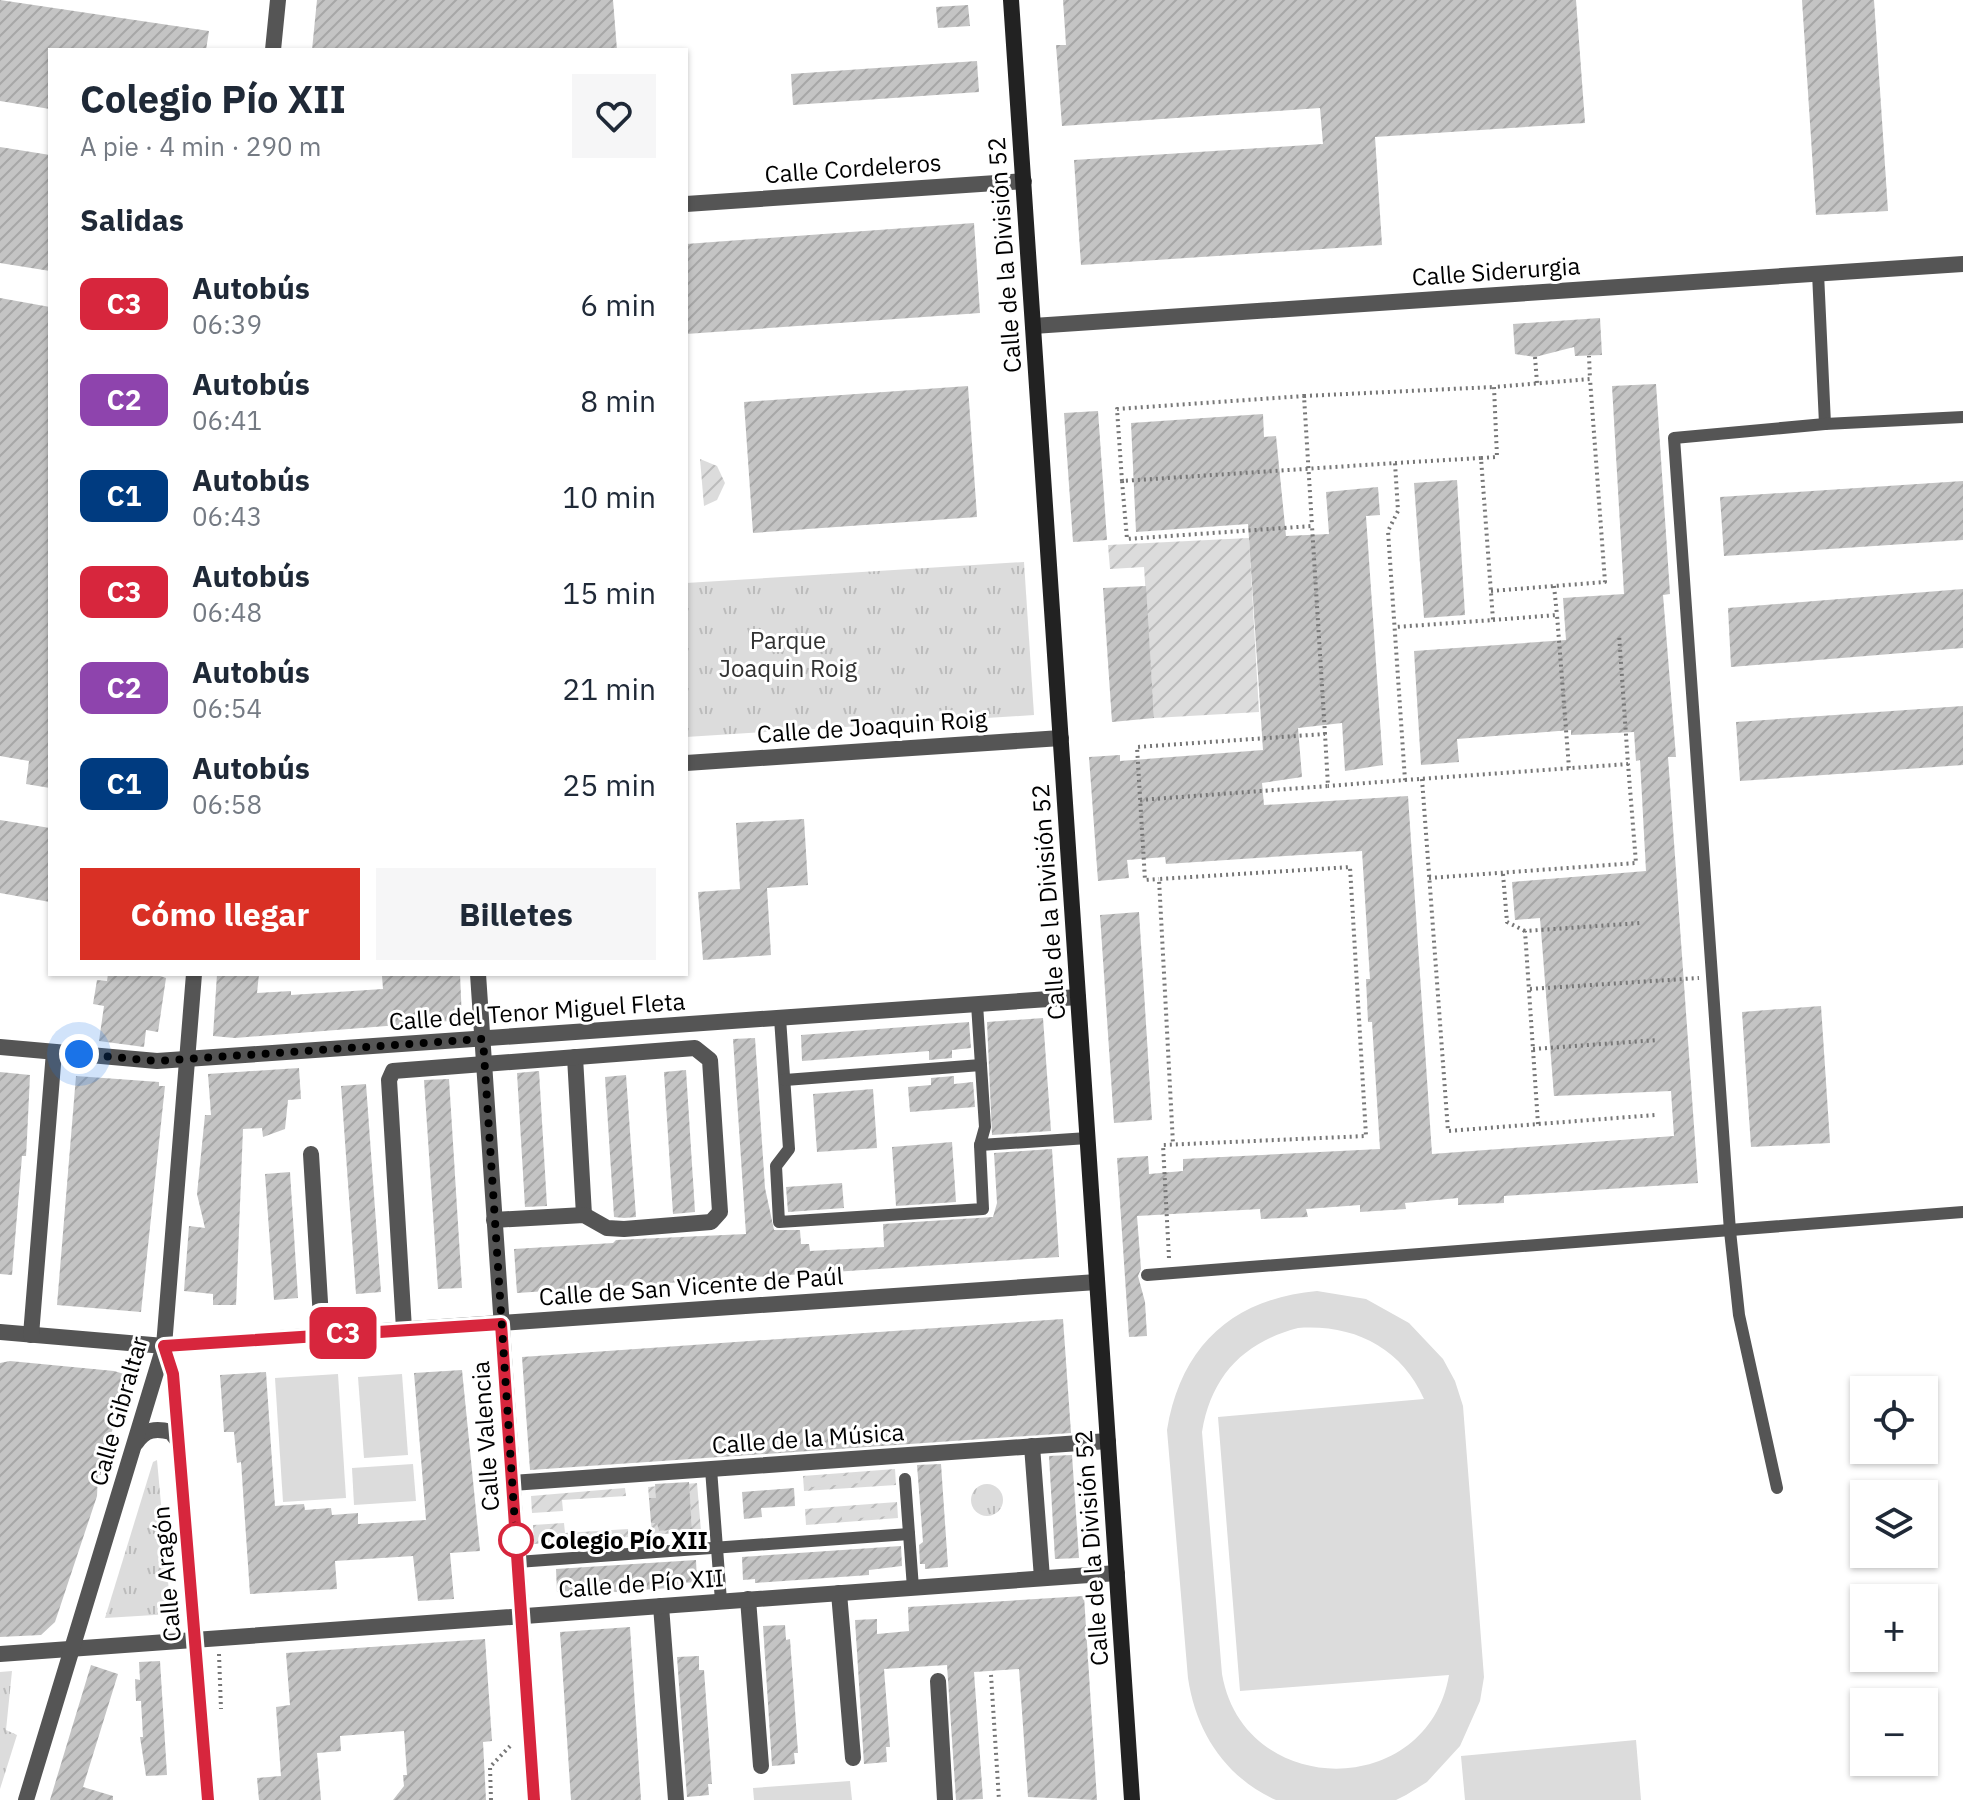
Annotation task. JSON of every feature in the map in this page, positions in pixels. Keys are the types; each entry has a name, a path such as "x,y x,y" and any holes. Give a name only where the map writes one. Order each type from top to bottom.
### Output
{"main road":[{"name":"Calle de la División 52","path":"1011,0 1132,1800"}],"street":[{"path":"273,48 278,0"},
{"name":"Calle Cordeleros","path":"688,204 1024,181"},
{"name":"Calle Siderurgia","path":"1033,326 1963,264"},
{"name":"Calle de Joaquin Roig","path":"688,763 1061,738"},
{"name":"Calle Gibraltar","path":"26,1800 164,1346 194,976"},
{"name":"Calle Valencia","path":"478,976 534,1800"},
{"name":"Calle del Tenor Miguel Fleta","path":"0,1047 157,1061 1078,997"},
{"path":"404,1329 390,1075 398,1068 695,1048 710,1060 720,1212 711,1222 624,1229 607,1228 584,1215 494,1220"},
{"path":"31,1335 54,1052"},
{"path":"575,1057 584,1215"},
{"path":"311,1154 322,1335"},
{"name":"Calle de San Vicente de Paúl","path":"0,1332 164,1346 1097,1282"},
{"name":"Calle Aragón","path":"164,1346 173,1374 208,1800"},
{"path":"134,1446 142,1434 155,1429 171,1432 179,1442"},
{"name":"Calle de la Música","path":"512,1483 1108,1441"},
{"path":"1032,1446 1042,1578"},
{"name":"Calle de Pío XII","path":"0,1654 1117,1573"},
{"path":"839,1593 853,1758"},
{"path":"748,1599 761,1766"},
{"path":"661,1606 676,1800"},
{"path":"938,1681 945,1800"}],"lane":[{"path":"1818,273 1825,424"},
{"path":"1777,1488 1739,1315 1730,1231 1674,438 1825,424 1963,417"},
{"path":"780,1018 789,1149 776,1166 779,1222 983,1209 980,1145 985,1127 977,1004"},
{"path":"785,1080 981,1065"},
{"path":"980,1145 1088,1138"},
{"path":"1147,1275 1963,1212"},
{"path":"711,1469 721,1601"},
{"path":"905,1479 913,1588"},
{"path":"517,1562 909,1534"}],"path":[{"path":"1491,591 1605,582 1589,356"},
{"path":"1535,357 1537,383"},
{"path":"1312,526 1127,539 1117,409 1590,379"},
{"path":"1122,481 1497,457 1494,387"},
{"path":"1304,396 1328,786"},
{"path":"1481,458 1493,620"},
{"path":"1395,463 1398,511 1388,531 1405,780"},
{"path":"1554,586 1569,768"},
{"path":"1395,627 1557,615"},
{"path":"1429,878 1636,863 1619,634"},
{"path":"1170,1273 1163,1145 1366,1136 1350,867 1145,880 1137,747 1325,734"},
{"path":"1140,800 1628,764"},
{"path":"1422,779 1448,1131 1655,1115"},
{"path":"1503,873 1507,922 1525,931 1640,923"},
{"path":"1159,879 1173,1144"},
{"path":"1525,931 1538,1124"},
{"path":"1530,989 1712,977"},
{"path":"1533,1049 1658,1040"},
{"path":"222,1723 218,1656 228,1648 228,1638"},
{"path":"991,1675 999,1800"},
{"path":"491,1800 490,1767 516,1740"}],"green space":[{"path":"700,459 717,466 725,483 717,500 704,506"},
{"path":"1249,538 1259,712 1154,718 1144,567 1110,569 1108,545"},
{"name":"Parque Joaquin Roig","path":"1024,562 1034,715 688,737 688,583"},
{"path":"1317,1291 1366,1299 1409,1323 1443,1359 1455,1381 1463,1406 1484,1677 1480,1701 1460,1746 1427,1782 1396,1800 1276,1800 1242,1779 1228,1766 1206,1734 1192,1698 1167,1430 1174,1400 1184,1374 1215,1332 1236,1316 1260,1304","holes":["1298,1328 1338,1330 1373,1342 1402,1365 1424,1399 1218,1417 1240,1691 1449,1675 1434,1716 1408,1745 1374,1763 1336,1769 1298,1763 1264,1745 1237,1715 1222,1674 1202,1432 1213,1394 1222,1378 1246,1352 1279,1334"]},
{"path":"338,1374 346,1498 283,1502 275,1378"},
{"path":"402,1374 408,1455 364,1458 358,1377"},
{"path":"157,1460 171,1614 105,1618 153,1462"},
{"path":"413,1464 416,1501 354,1505 352,1468"},
{"path":"895,1469 896,1485 804,1491 803,1476"},
{"path":"860,1475 861,1483 812,1487 812,1478"},
{"path":"697,1483 701,1531 652,1535 651,1523 658,1523 659,1531 692,1529 689,1487 656,1489 656,1498 649,1498 648,1487"},
{"path":"987,1484 998,1489 1003,1500 998,1511 987,1516 976,1511 971,1500 976,1489"},
{"path":"625,1488 626,1496 562,1500 563,1511 532,1513 531,1496"},
{"path":"897,1502 898,1518 806,1525 805,1509"},
{"path":"890,1507 891,1516 842,1519 841,1510"},
{"path":"564,1523 565,1533 628,1529 629,1537 534,1544 533,1525"},
{"path":"12,1671 6,1730 17,1735 0,1789 0,1672"},
{"path":"1636,1740 1641,1800 1465,1800 1461,1756"},
{"path":"850,1781 852,1800 754,1800 753,1788"}],"building":[{"path":"0,0 209,31 206,48 48,48 48,109 0,101"},
{"path":"317,0 613,0 617,48 312,48"},
{"path":"1063,0 1576,0 1585,123 1375,137 1382,245 1081,265 1074,160 1323,144 1320,108 1062,126 1056,45 1066,45"},
{"path":"1802,0 1874,0 1888,211 1816,215"},
{"path":"968,5 970,26 938,28 936,7"},
{"path":"977,61 979,92 793,105 791,74"},
{"path":"0,147 48,155 48,271 0,263"},
{"path":"974,223 980,313 688,334 688,244"},
{"path":"0,298 48,307 48,788 26,784 29,761 0,756"},
{"path":"1600,318 1602,355 1575,356 1574,347 1535,357 1515,354 1513,324"},
{"path":"1656,384 1670,594 1663,595 1676,757 1668,757 1698,1183 1504,1196 1504,1203 1458,1205 1458,1198 1405,1203 1406,1209 1360,1212 1360,1205 1306,1209 1308,1217 1261,1219 1260,1209 1137,1216 1141,1269 1138,1276 1145,1302 1147,1336 1129,1337 1117,1158 1148,1156 1149,1174 1183,1171 1183,1159 1380,1149 1372,1022 1368,1022 1366,979 1370,979 1362,851 1166,864 1165,857 1127,860 1129,878 1098,881 1089,757 1120,755 1120,761 1263,750 1248,524 1136,532 1131,423 1263,414 1264,437 1276,436 1286,536 1329,534 1326,492 1378,487 1380,515 1366,516 1383,765 1345,771 1342,723 1298,728 1302,777 1262,783 1264,805 1408,796 1432,1154 1674,1136 1671,1091 1554,1096 1540,918 1515,920 1512,882 1646,871 1640,760 1636,761 1634,732 1571,735 1571,730 1457,739 1459,762 1421,765 1414,651 1566,640 1563,598 1624,594 1612,386"},
{"path":"968,386 977,517 753,533 744,402"},
{"path":"1098,411 1107,540 1073,542 1064,413"},
{"path":"1457,480 1465,615 1424,618 1414,483"},
{"path":"1963,481 1963,540 1724,556 1720,497"},
{"path":"1146,586 1154,718 1112,722 1103,588"},
{"path":"1963,589 1963,648 1731,667 1728,608"},
{"path":"1963,706 1963,765 1740,781 1736,722"},
{"path":"804,819 808,885 767,888 771,955 703,960 698,892 740,889 736,823"},
{"path":"0,820 48,828 48,902 0,893"},
{"path":"1139,912 1152,1120 1114,1123 1100,915"},
{"path":"108,976 166,978 158,1032 146,1030 144,1047 99,1041 104,1006 93,1004 97,980 107,981"},
{"path":"217,976 259,976 257,993 291,991 291,995 383,989 382,976 460,976 462,1020 235,1038 213,1036"},
{"path":"1821,1006 1830,1143 1751,1147 1742,1012"},
{"path":"1043,1018 1051,1131 992,1135 987,1022"},
{"path":"969,1022 971,1048 952,1050 952,1058 929,1060 929,1051 802,1061 801,1035"},
{"path":"755,1038 765,1188 774,1230 800,1230 801,1244 809,1244 810,1251 884,1247 883,1224 993,1217 997,1203 994,1153 1052,1149 1059,1257 517,1293 514,1249 613,1243 616,1240 746,1234 733,1039"},
{"path":"299,1068 301,1099 288,1100 285,1129 263,1137 262,1128 243,1129 236,1305 213,1305 213,1294 184,1291 189,1226 205,1228 197,1194 205,1115 211,1115 208,1074"},
{"path":"686,1070 695,1212 673,1214 664,1072"},
{"path":"539,1071 547,1206 525,1207 517,1073"},
{"path":"0,1072 30,1075 26,1156 22,1156 12,1275 0,1274"},
{"path":"626,1075 636,1217 624,1218 614,1217 605,1077"},
{"path":"76,1076 159,1082 159,1086 165,1086 141,1312 57,1305"},
{"path":"954,1076 954,1084 973,1082 975,1107 910,1112 908,1087 931,1085 931,1078"},
{"path":"449,1079 462,1288 438,1289 424,1080"},
{"path":"366,1084 381,1292 356,1294 341,1086"},
{"path":"873,1089 877,1148 817,1152 813,1094"},
{"path":"952,1142 956,1202 896,1206 892,1147"},
{"path":"290,1172 298,1298 274,1300 265,1174"},
{"path":"842,1183 844,1208 788,1212 786,1187"},
{"path":"1063,1319 1071,1433 530,1470 522,1357"},
{"path":"10,1361 124,1374 123,1400 120,1400 120,1413 116,1413 105,1464 101,1464 101,1475 98,1475 97,1496 55,1622 41,1635 0,1637 0,1363"},
{"path":"462,1370 480,1551 450,1553 454,1599 418,1601 413,1556 335,1561 337,1589 250,1594 241,1462 237,1463 234,1432 224,1432 220,1375 266,1372 275,1506 304,1504 305,1510 331,1508 332,1515 358,1513 358,1524 426,1520 414,1373"},
{"path":"1072,1455 1079,1558 1055,1559 1049,1456"},
{"path":"941,1464 948,1567 925,1569 925,1564 920,1564 919,1545 923,1542 917,1465"},
{"path":"689,1482 692,1529 659,1531 657,1523 651,1523 649,1498 656,1498 655,1484"},
{"path":"794,1488 795,1506 761,1508 762,1517 744,1519 742,1492"},
{"path":"901,1546 902,1566 869,1570 869,1575 755,1583 755,1579 743,1580 742,1557"},
{"path":"696,1560 697,1582 683,1583 683,1587 569,1595 569,1591 557,1592 556,1569"},
{"path":"1084,1596 1097,1800 1028,1797 1019,1669 974,1672 983,1799 956,1800 947,1665 884,1669 890,1747 886,1747 887,1762 864,1764 855,1620 877,1619 877,1634 909,1631 908,1607"},
{"path":"785,1625 786,1640 790,1639 798,1753 794,1753 795,1764 772,1766 763,1626"},
{"path":"630,1627 641,1800 571,1800 560,1632"},
{"path":"485,1639 492,1741 483,1742 486,1800 393,1800 404,1786 403,1775 407,1775 404,1731 340,1736 341,1751 317,1753 321,1800 259,1800 257,1778 281,1776 276,1707 290,1705 286,1653"},
{"path":"699,1656 699,1670 704,1670 712,1784 708,1784 709,1795 687,1797 677,1657"},
{"path":"160,1661 167,1775 146,1776 140,1737 143,1737 141,1701 136,1701 135,1679 140,1680 139,1662"},
{"path":"91,1665 118,1674 83,1787 113,1796 113,1800 50,1800"}],"bus line":[{"name":"C3","path":"208,1800 173,1374 164,1346 501,1324 534,1800"}],"place":[{"name":"Colegio Pío XII","path":"516,1540"}],"route":[{"path":"79,1054 157,1061 483,1039 516,1540"}]}
